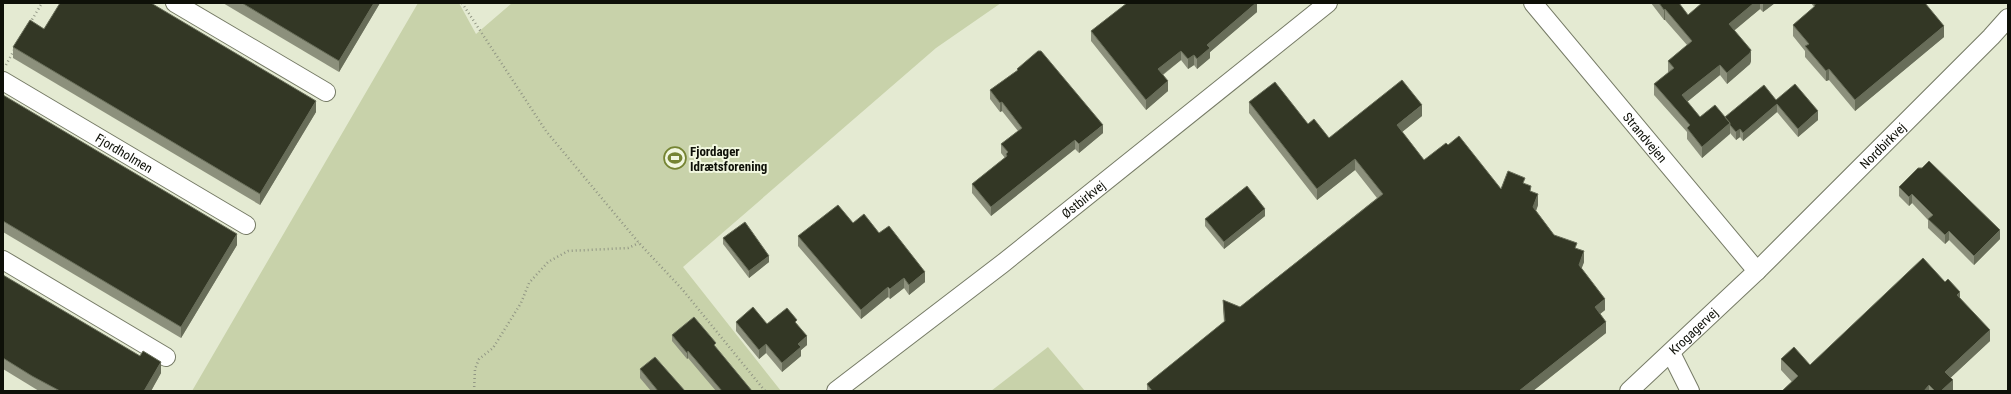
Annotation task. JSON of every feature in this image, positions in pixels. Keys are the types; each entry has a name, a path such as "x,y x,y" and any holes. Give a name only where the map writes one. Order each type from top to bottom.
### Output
{"street":[{"path":"175,3 326,92"},
{"name":"Østbirkvej","path":"836,391 1002,264 1328,3"},
{"name":"Strandvejen","path":"1533,3 1757,271"},
{"name":"Nordbirkvej","path":"1757,271 1991,37 2008,18"},
{"name":"Fjordholmen","path":"3,81 246,225"},
{"path":"3,260 166,357"},
{"name":"Krogagervej","path":"1629,391 1757,271"},
{"path":"1671,353 1690,391"}],"path":[{"path":"26,30 42,3"},
{"path":"462,3 546,131 639,244 682,289 765,391"},
{"path":"3,70 15,50"},
{"path":"474,391 475,369 479,359 497,342 521,303 529,283 548,262 568,251 628,248 639,244"}],"green space":[{"path":"418,3 459,3 476,34 512,3 1001,3 936,48 683,267 781,391 192,391"},
{"path":"1048,347 1085,391 991,391"}],"building":[{"path":"60,3 151,3 316,101 260,194 13,47 30,20 44,29"},
{"path":"242,3 374,3 339,61"},
{"path":"1127,3 1256,3 1207,45 1210,48 1197,59 1194,55 1188,59 1181,51 1158,69 1168,81 1146,100 1091,31"},
{"path":"1659,3 1679,3 1688,15 1702,3 1754,3 1729,24 1751,50 1750,53 1727,73 1720,65 1682,95 1700,117 1715,105 1730,123 1702,147 1687,128 1690,125 1654,84 1674,68 1668,61 1692,41"},
{"path":"1817,3 1925,3 1944,26 1855,100 1829,69 1826,71 1805,46 1809,44 1793,25"},
{"path":"1038,51 1041,51 1103,125 1079,144 1075,140 991,207 972,184 1007,156 1006,154 1008,152 1001,144 1022,128 1002,102 1000,103 990,90 1018,70 1017,69"},
{"path":"1402,80 1422,105 1397,125 1424,160 1446,143 1448,145 1459,136 1501,189 1508,171 1525,178 1523,183 1531,186 1530,191 1538,194 1533,207 1554,235 1577,243 1575,248 1584,251 1579,265 1605,299 1595,307 1606,322 1519,391 1152,391 1147,384 1225,321 1223,300 1240,307 1383,194 1355,159 1317,189 1249,102 1275,82 1308,124 1314,119 1329,138"},
{"path":"1795,84 1818,111 1798,129 1777,104 1743,133 1740,129 1736,132 1725,117 1764,85 1776,100"},
{"path":"3,95 237,234 181,327 3,221"},
{"path":"1929,161 2000,230 1974,256 1949,231 1945,235 1928,219 1933,215 1912,194 1909,197 1899,187 1918,168 1922,168"},
{"path":"1247,186 1265,209 1224,242 1205,219"},
{"path":"838,205 853,223 864,214 879,233 889,226 925,272 909,285 904,278 890,289 888,287 861,310 798,236"},
{"path":"745,222 769,256 749,271 723,238"},
{"path":"1923,258 1945,282 1948,279 1960,292 1957,295 1990,330 1945,372 1953,380 1941,391 1935,391 1929,385 1924,391 1782,391 1798,376 1781,359 1794,347 1810,365"},
{"path":"3,275 140,356 143,351 161,362 144,391 60,391 3,358"},
{"path":"753,307 767,324 787,308 797,320 795,322 807,336 798,344 801,347 782,363 766,344 759,350 736,322"},
{"path":"694,317 716,343 714,345 752,391 722,391 688,351 687,353 672,335"},
{"path":"655,357 685,391 658,391 640,369"}],"place":[{"name":"Fjordager Idrætsforening","path":"675,158"}]}
